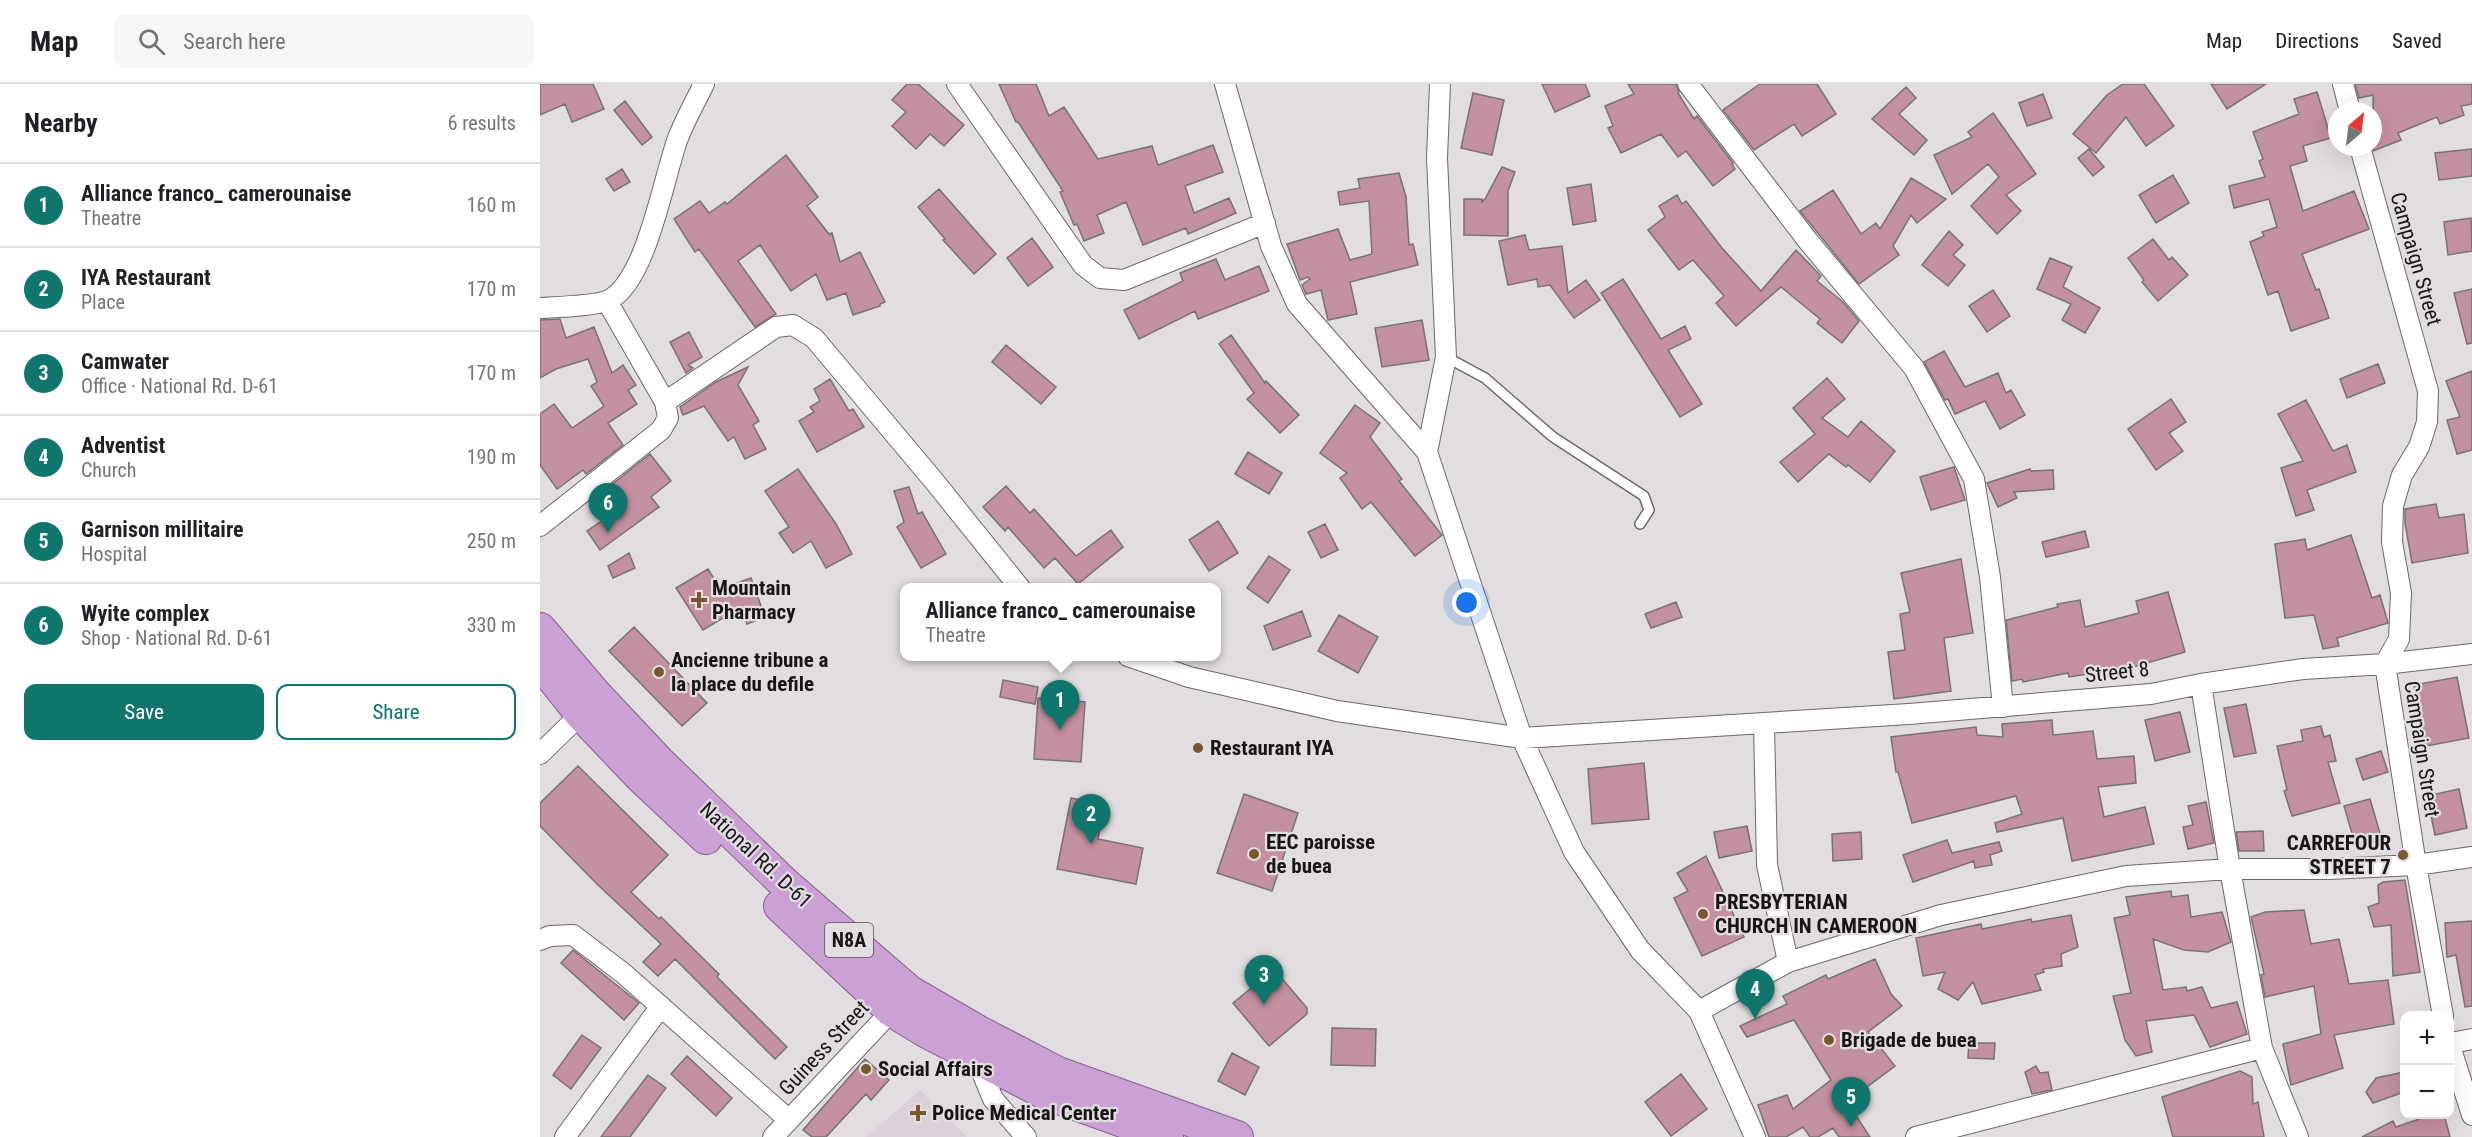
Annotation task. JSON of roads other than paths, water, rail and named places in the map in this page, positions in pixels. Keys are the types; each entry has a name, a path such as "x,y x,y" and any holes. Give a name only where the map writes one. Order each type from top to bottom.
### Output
{"highway":[{"name":"National Rd. D-61","path":"540,629 596,695 659,762 901,1001 979,1032 1058,1073 1237,1137"},
{"name":"National Rd. D-61","path":"540,662 581,714 640,776 901,1001 976,1058 1045,1093 1167,1137"}],"street":[{"path":"540,308 607,301 625,288 635,273 678,137 704,84"},
{"path":"957,84 1083,265 1100,278 1124,280 1265,223"},
{"path":"1225,84 1271,246 1297,304 1427,452 1522,738 1574,852 1640,950 1699,1011 1755,1137"},
{"path":"1427,452 1446,357 1437,158 1440,84"},
{"path":"1688,84 1808,241 1914,368 1974,479 1990,577 2003,706"},
{"path":"2343,84 2348,102"},
{"name":"Campaign Street","path":"2363,156 2428,391 2427,422 2420,447 2402,475 2393,506 2392,542 2401,593 2399,639 2385,664 2416,865 2442,1011"},
{"path":"540,526 661,430 668,418 665,402 607,301"},
{"path":"665,402 776,327 793,325 814,338 1016,583"},
{"name":"Street 8","path":"1140,661 1189,677 1337,711 1522,738 1764,723 2151,694 2303,669 2385,664 2472,654"},
{"path":"2201,684 2230,869 2262,1048 2298,1137"},
{"path":"540,754 581,714"},
{"path":"1764,723 1767,865 1788,962"},
{"path":"1699,1011 1788,962 1941,915 2114,878 2230,869 2328,869 2416,865 2472,857"},
{"path":"540,940 550,936 573,935 622,973 789,1120"},
{"name":"Guiness Street","path":"773,1137 901,1001"},
{"path":"565,1137 660,1006"},
{"path":"2454,1043 2472,1039"},
{"path":"1916,1137 2262,1048"},
{"path":"2454,1057 2472,1116"},
{"path":"976,1058 993,1099 1026,1137"}],"lane":[{"path":"1446,357 1485,378 1553,437 1644,496 1649,510 1640,524"}],"place":[{"name":"Wyite complex","path":"608,533"},
{"name":"Mountain Pharmacy","path":"699,600"},
{"name":"Ancienne tribune a la place du defile","path":"659,672"},
{"name":"Alliance franco_ camerounaise","path":"1060,730"},
{"name":"Restaurant IYA","path":"1198,748"},
{"name":"IYA Restaurant","path":"1091,844"},
{"name":"EEC paroisse de buea","path":"1254,854"},
{"name":"CARREFOUR STREET 7","path":"2403,855"},
{"name":"PRESBYTERIAN CHURCH IN CAMEROON","path":"1703,914"},
{"name":"Camwater","path":"1264,1005"},
{"name":"Adventist","path":"1755,1019"},
{"name":"Brigade de buea","path":"1829,1040"},
{"name":"Social Affairs","path":"866,1069"},
{"name":"Police Medical Center","path":"918,1113"},
{"name":"Garnison millitaire","path":"1851,1127"}]}
